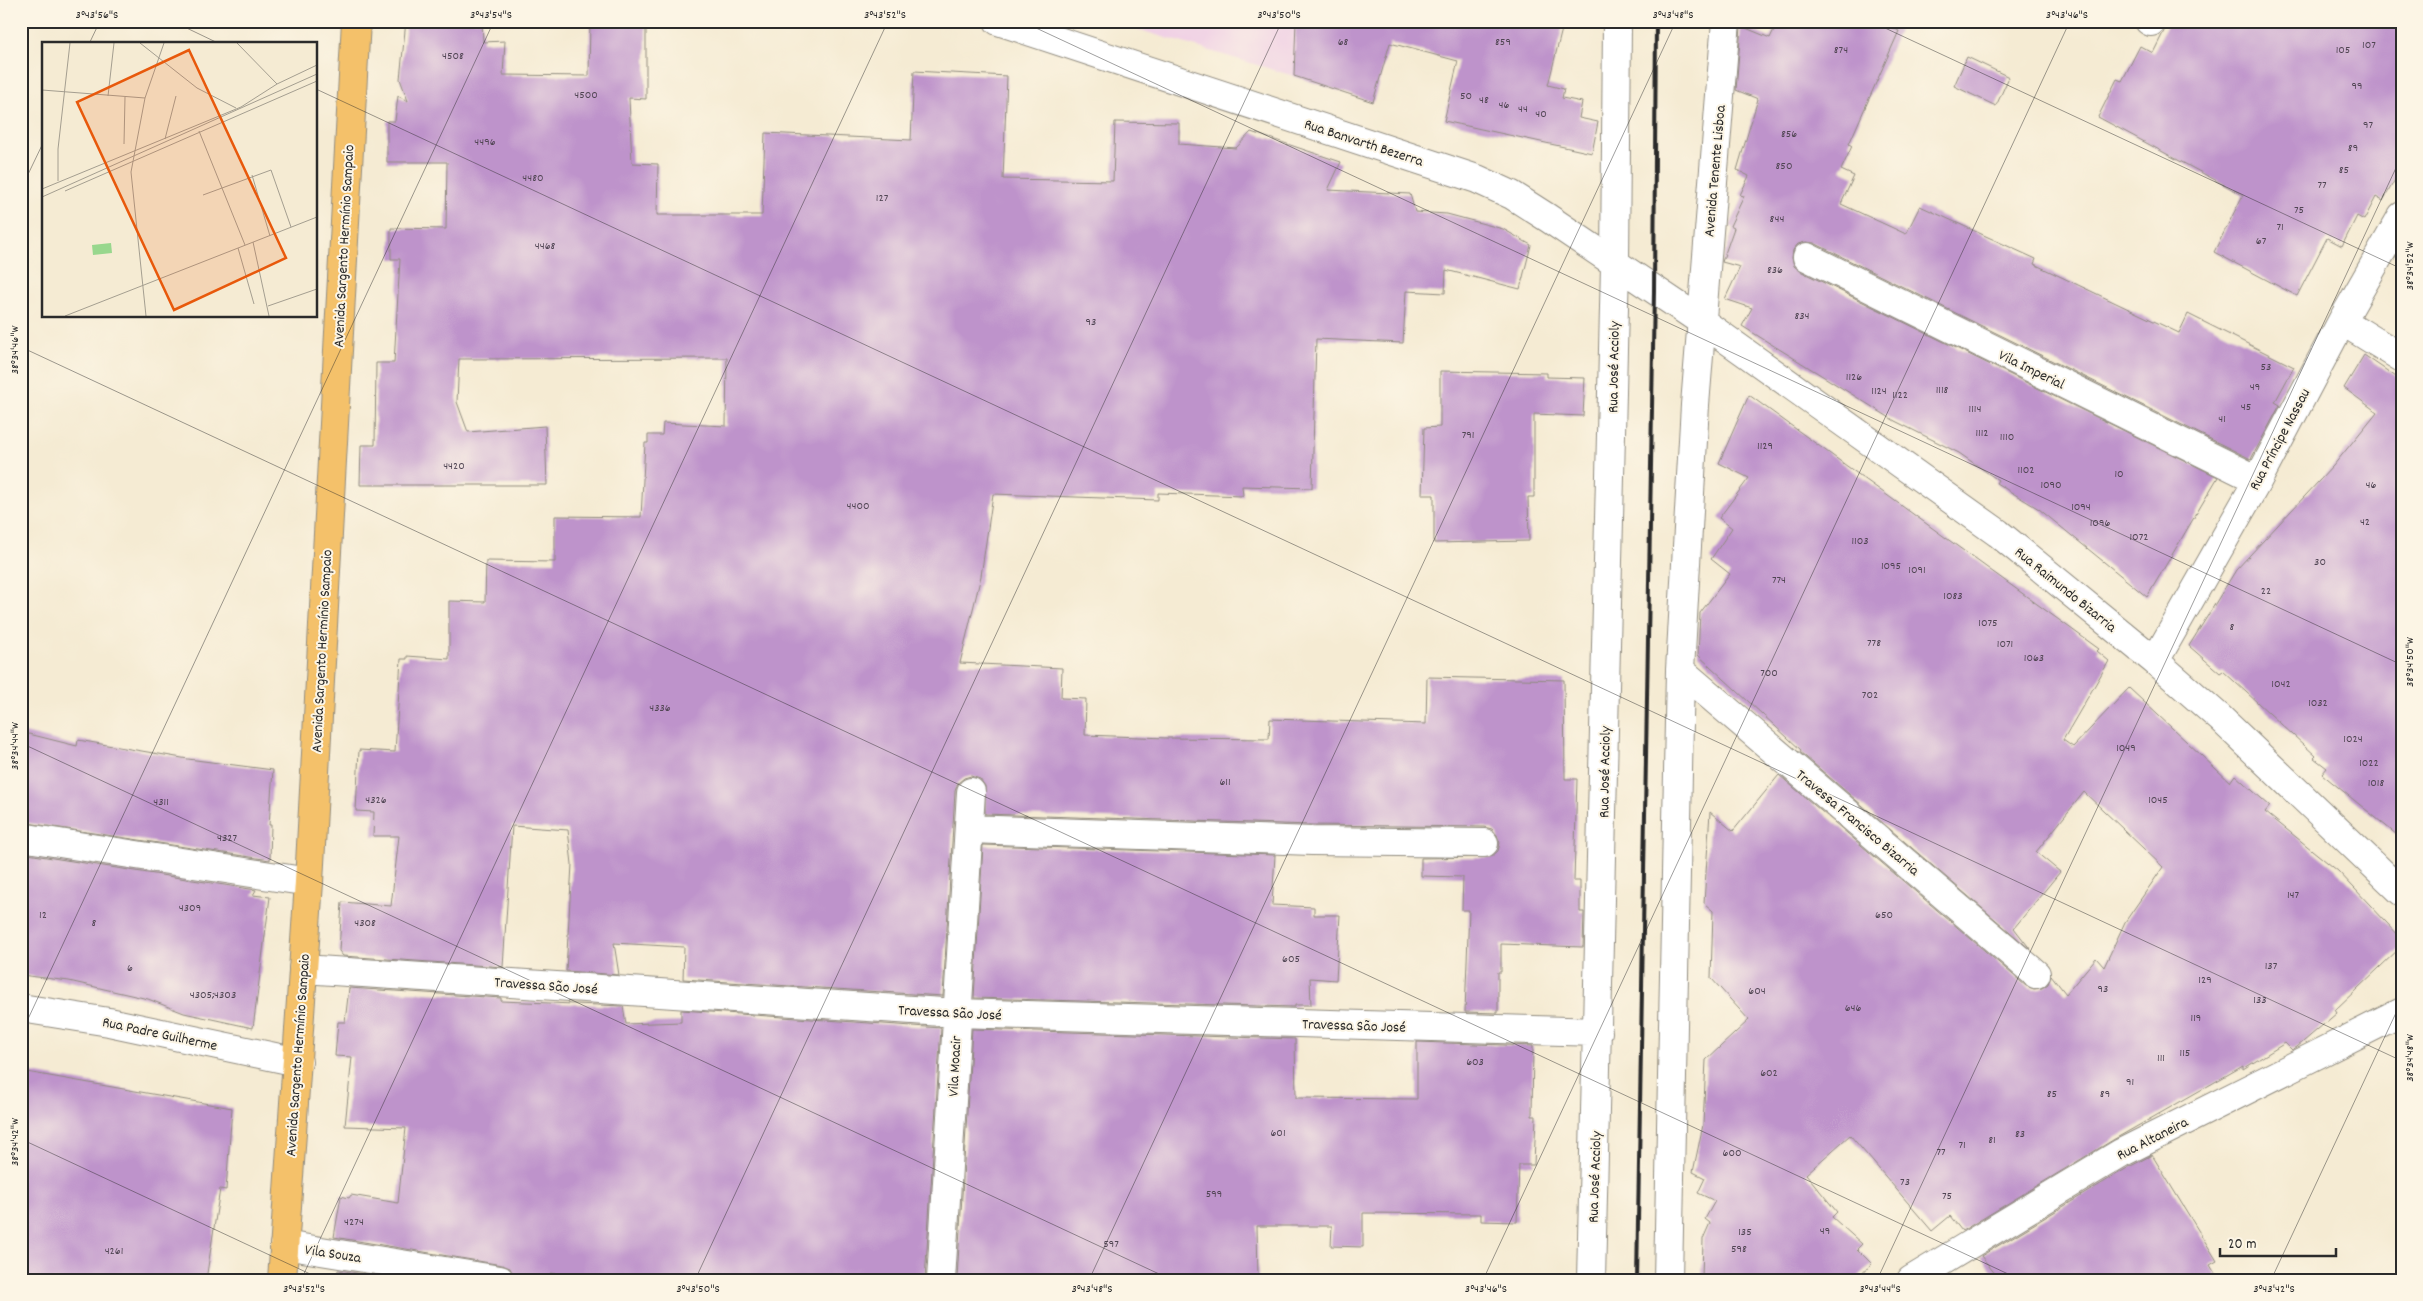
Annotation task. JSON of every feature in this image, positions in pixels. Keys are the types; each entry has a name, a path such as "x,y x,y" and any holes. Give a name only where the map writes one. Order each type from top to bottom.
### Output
{"main road":[{"name":"Avenida Sargento Hermínio Sampaio","path":"282,1280 298,1062 356,21"}],"street":[{"name":"Rua Banvarth Bezerra","path":"998,21 1477,180 1512,195 1701,321"},
{"path":"1615,265 1617,21"},
{"name":"Avenida Tenente Lisboa","path":"1701,321 1726,21"},
{"name":"Rua Príncipe Nassau","path":"2154,661 2258,480 2342,321 2402,216"},
{"name":"Vila Imperial","path":"1806,257 2258,480"},
{"name":"Rua José Accioly","path":"1591,1280 1615,265"},
{"path":"1668,1280 1680,670 1701,321"},
{"name":"Rua Raimundo Bizarria","path":"1701,321 1998,533 2154,661 2220,718 2402,892"},
{"path":"2342,321 2402,358"},
{"name":"Travessa Francisco Bizarria","path":"1680,670 2036,974"},
{"name":"Vila Moacir","path":"941,1280 971,792"},
{"path":"969,828 1312,841 1484,843"},
{"path":"21,837 308,882"},
{"name":"Travessa São José","path":"303,969 957,1013 1598,1032"},
{"name":"Rua Padre Guilherme","path":"21,1008 109,1022 298,1062"},
{"name":"Rua Altaneira","path":"1911,1280 2121,1153 2402,1012"},
{"name":"Vila Souza","path":"284,1245 500,1280"}],"shaded area":[{"path":"1126,21 1296,21 1294,76 1126,26"}],"building":[{"path":"406,21 482,21 483,42 505,41 503,75 589,76 590,21 646,21 646,99 629,98 632,163 658,164 657,215 762,215 765,133 911,140 914,71 1007,76 1003,179 1113,181 1115,122 1179,123 1179,144 1236,148 1251,132 1341,162 1328,190 1410,194 1415,212 1447,214 1503,229 1531,245 1520,289 1446,270 1445,293 1406,291 1403,343 1316,339 1312,488 1242,486 1243,496 1158,493 1158,500 993,494 981,576 960,663 1062,668 1061,698 1086,699 1085,735 1167,738 1269,739 1270,719 1426,724 1427,677 1564,680 1565,779 1577,779 1574,881 1580,881 1580,912 1584,912 1583,947 1501,944 1501,972 1498,972 1498,1013 1465,1012 1469,910 1462,910 1463,877 1421,876 1421,858 1491,857 1498,851 1500,843 1492,829 1484,827 1312,825 985,814 985,786 980,779 971,776 964,778 958,783 955,791 943,996 683,979 684,947 614,943 619,975 566,971 572,864 568,830 512,826 503,967 343,956 339,951 342,902 391,906 399,836 373,836 374,812 356,811 359,750 395,752 401,659 407,659 407,656 449,659 449,601 485,602 486,561 555,562 555,516 641,517 645,443 648,443 648,435 662,435 663,423 726,426 727,358 459,359 457,402 468,432 545,426 547,485 360,485 361,445 375,445 376,363 394,363 400,259 391,259 391,228 446,229 447,162 387,162 387,121 395,121 398,96 408,101 400,79"},
{"path":"1296,21 1564,21 1548,85 1564,89 1562,98 1582,102 1579,118 1598,122 1592,153 1444,121 1458,61 1390,43 1373,102 1294,76"},
{"path":"1778,21 1879,21 1899,31 1849,144 1852,146 1841,170 1854,176 1841,204 1906,234 1920,206 2036,259 2034,264 2179,333 2188,314 2294,367 2275,402 2280,405 2251,459 1814,243 1798,244 1793,250 1794,266 1800,271 2218,477 2147,597 2039,509 1996,483 1998,480 1959,453 1895,421 1742,326 1752,308 1725,299 1740,267 1722,262 1734,228 1730,226 1744,196 1740,195 1749,176 1737,170 1758,99 1736,90 1741,26 1770,38"},
{"path":"2169,21 2402,21 2402,167 2383,201 2376,197 2364,220 2357,216 2342,246 2327,238 2297,296 2214,252 2243,195 2098,117 2117,79 2122,81 2140,46 2153,53"},
{"path":"1967,57 2009,77 1996,106 1954,86"},
{"path":"2364,355 2402,381 2402,839 2322,774 2327,768 2314,758 2316,756 2223,671 2220,673 2189,646 2236,570 2333,466 2377,412 2344,388"},
{"path":"1440,371 1547,373 1547,377 1585,378 1583,416 1534,414 1534,497 1528,497 1529,541 1434,543 1434,495 1422,495 1424,428 1440,427"},
{"path":"1749,395 2099,649 2097,651 2109,661 2063,740 2073,747 2129,688 2230,782 2235,775 2270,806 2265,812 2338,871 2402,939 2402,946 2335,1010 2337,1013 2297,1047 2292,1050 2285,1043 2243,1069 2243,1066 2113,1140 1962,1231 1950,1216 1932,1231 1850,1135 1806,1174 1837,1212 1832,1217 1862,1244 1857,1249 1872,1264 1855,1280 1702,1280 1703,1239 1710,1223 1705,1219 1715,1201 1698,1193 1705,1178 1693,1172 1703,1125 1706,1060 1749,1020 1711,978 1713,911 1704,903 1710,812 1733,831 1779,775 2026,986 2034,989 2042,988 2048,984 2051,975 2066,994 2096,958 2104,967 2125,922 2163,867 2084,792 2036,852 2060,872 2014,928 2031,950 1800,752 1801,750 1698,655 1700,613 1730,574 1711,559 1732,528 1719,518 1749,478 1719,463"},
{"path":"21,732 77,746 78,740 188,759 273,770 269,825 271,825 270,860 21,822"},
{"path":"983,845 1275,855 1272,905 1314,907 1314,915 1340,915 1336,980 1310,978 1311,1005 1295,1005 1295,1007 974,998"},
{"path":"21,853 256,890 253,895 270,897 253,1028 184,1013 148,999 69,981 21,975"},
{"path":"349,988 501,998 501,1001 623,1006 626,1024 681,1022 681,1010 941,1028 925,1280 596,1280 551,1273 550,1280 515,1280 510,1268 502,1265 334,1237 341,1196 349,1198 351,1195 398,1203 406,1128 345,1126 352,1057 335,1056 338,1022 345,1022"},
{"path":"972,1029 1295,1039 1296,1098 1417,1099 1417,1042 1533,1046 1532,1116 1536,1116 1534,1165 1519,1165 1517,1222 1481,1221 1481,1214 1363,1213 1363,1247 1331,1246 1332,1226 1257,1226 1258,1280 957,1279"},
{"path":"21,1071 232,1108 226,1190 220,1189 206,1280 21,1280"},
{"path":"2152,1155 2217,1261 2210,1265 2219,1280 2000,1280 1981,1256 2129,1167"},
{"path":"338,1270 401,1280 336,1280"}],"railway":[{"path":"1637,1280 1654,291 1656,21"}]}
